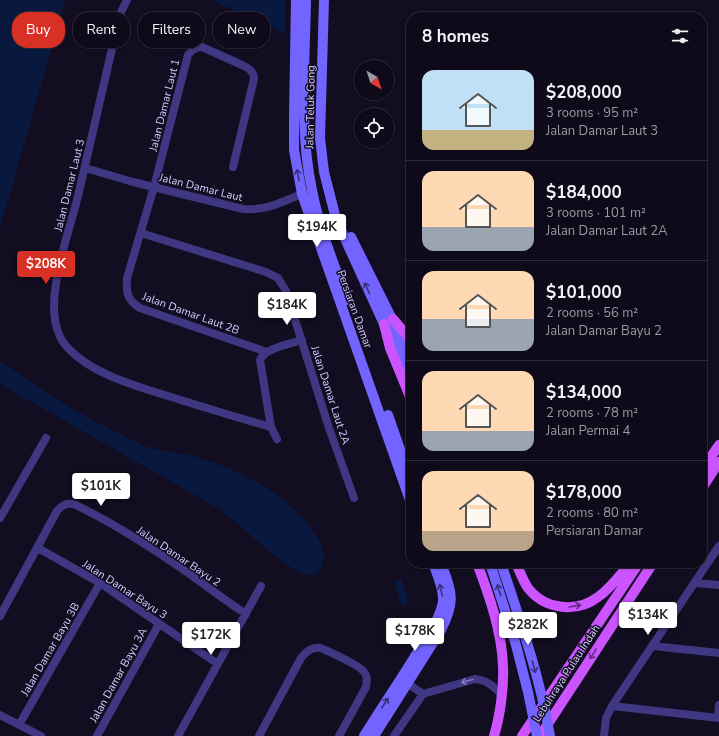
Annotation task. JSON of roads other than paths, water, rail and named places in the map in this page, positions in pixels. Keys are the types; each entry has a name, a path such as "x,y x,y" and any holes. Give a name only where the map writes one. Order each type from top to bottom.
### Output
{"main road":[{"path":"393,319 406,334"},
{"path":"384,324 390,348 406,387"},
{"path":"707,463 719,445"},
{"path":"707,480 719,462"},
{"path":"479,568 490,602 500,642 503,667 498,720 494,736"},
{"path":"518,568 528,588 536,597 547,603 565,607 578,606 597,598 612,585 626,568"},
{"name":"Lebuhraya Pulau Indah","path":"522,736 636,568"},
{"name":"Lebuhraya Pulau Indah","path":"538,736 650,568"}],"street":[{"name":"Jalan Damar Laut 3","path":"127,0 120,14 85,168 58,271 55,291 55,318 58,333 63,342 78,357 95,369 122,381 271,427"},
{"name":"Persiaran Damar","path":"296,0 294,150 406,488"},
{"name":"Persiaran Damar","path":"306,0 305,137 307,193 328,246 406,467"},
{"name":"Jalan Teluk Gong","path":"324,0 320,138 324,172 336,219 406,370"},
{"name":"Jalan Damar Laut 1","path":"154,187 188,55 194,48 202,47 242,65 248,68 254,75 233,167"},
{"name":"Jalan Damar Laut","path":"85,168 225,205 255,210 268,208 307,193"},
{"name":"Jalan Damar Laut 2B","path":"154,187 128,278 127,290 129,298 134,304 151,312 267,352"},
{"name":"Jalan Teluk Gong","path":"328,190 406,346"},
{"name":"Jalan Damar Laut 2A","path":"141,233 274,275 278,278 286,291 329,428 354,498"},
{"path":"277,439 271,427 260,360 267,352 302,340"},
{"path":"0,518 46,438"},
{"name":"Jalan Damar Bayu 2","path":"0,616 60,507 68,504 74,504 116,526 151,548 246,614"},
{"path":"707,564 719,546"},
{"name":"Jalan Damar Bayu 3","path":"38,548 100,583 218,664"},
{"path":"364,736 415,656 441,610 443,600 442,589 435,568"},
{"path":"374,736 441,630 451,607 450,590 443,568"},
{"path":"492,568 516,645 538,736"},
{"path":"503,568 527,643 546,711 550,736"},
{"path":"604,736 606,718 612,706 705,568"},
{"name":"Jalan Damar Bayu 3B","path":"19,725 100,583"},
{"path":"695,583 719,585"},
{"path":"178,736 261,586"},
{"name":"Jalan Damar Bayu 3A","path":"97,736 159,624"},
{"path":"653,646 719,653"},
{"path":"259,736 301,658 305,652 315,647 321,648 359,667 366,676 366,687 339,736"},
{"path":"394,736 423,694 475,679 483,680 493,686 501,694"},
{"path":"407,683 423,694"},
{"path":"612,706 718,718 719,705"},
{"path":"0,716 41,736"}],"water":[{"path":"0,0 65,0 62,12 12,12 12,48 51,48 0,229"},
{"path":"212,0 285,0 285,34 270,27 270,12 238,12"},
{"path":"0,361 68,406 143,445 154,449 211,461 261,484 291,506 304,519 315,534 324,554 323,564 320,569 316,575 303,575 281,561 221,510 0,384"},
{"path":"401,579 409,602 402,605 394,582"}]}
